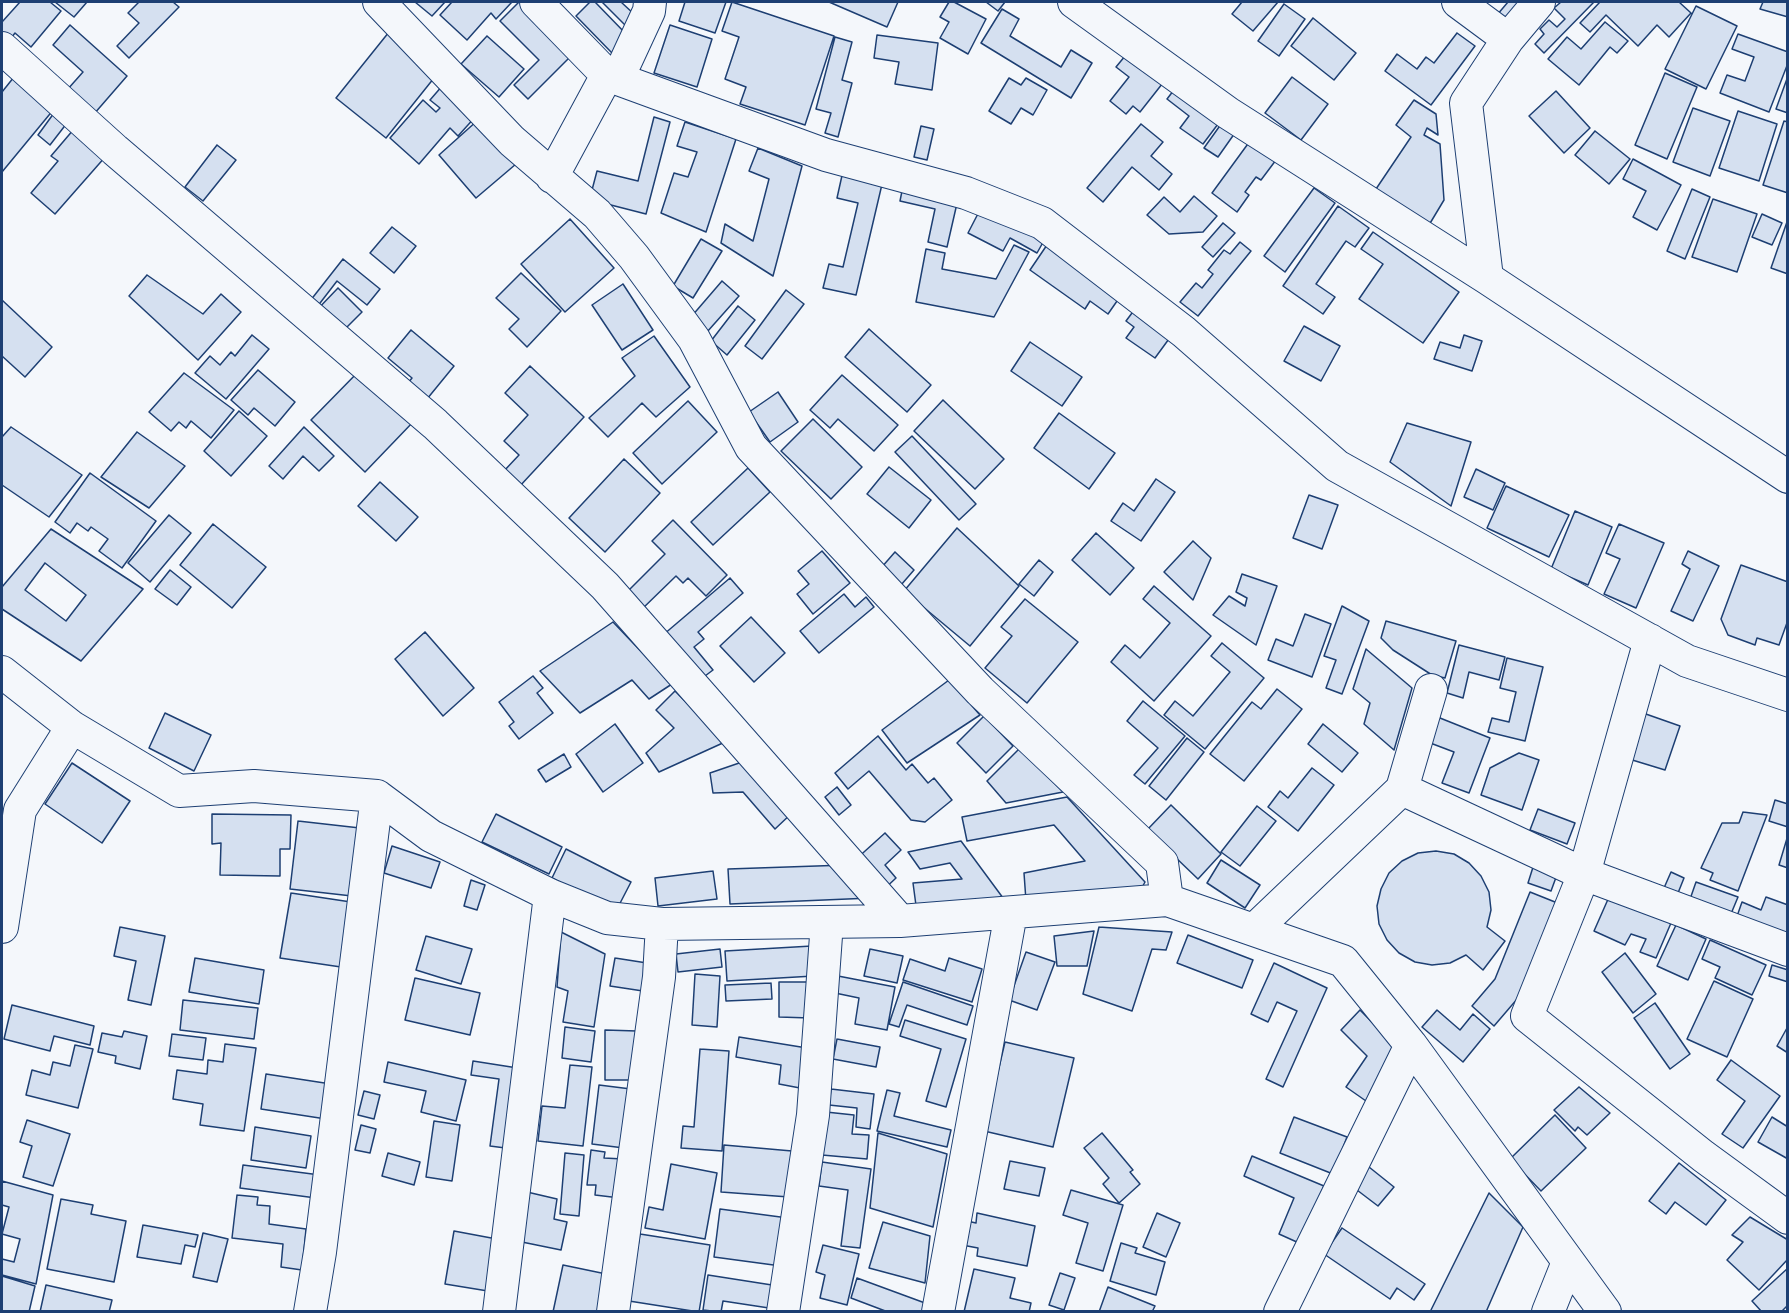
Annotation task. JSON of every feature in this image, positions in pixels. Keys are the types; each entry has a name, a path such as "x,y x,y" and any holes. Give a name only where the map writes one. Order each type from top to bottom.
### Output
{"street":[{"path":"379,2 512,141 597,214 634,257 694,339 751,447 980,691 1162,863 1167,900"},
{"path":"536,2 613,76 826,155 966,193 1042,223 1184,332 1337,466 1687,661 1788,695"},
{"path":"552,177 613,76 649,11 650,2"},
{"path":"1074,2 1228,113 1487,278 1788,477"},
{"path":"1458,2 1508,39"},
{"path":"1487,278 1466,104 1508,39 1539,2"},
{"path":"2,48 115,150 435,424 605,585 900,921"},
{"path":"1650,640 1584,874 1527,1016 1703,1156 1788,1218"},
{"path":"2,672 72,727 179,791 254,786 377,796 431,836 550,895 607,918 662,924 900,921 1167,900 1343,961 1411,1045 1605,1311"},
{"path":"1254,930 1402,789 1431,690"},
{"path":"2,927 20,810 72,727"},
{"path":"1402,789 1584,874 1788,950"},
{"path":"310,1311 320,1252 377,796"},
{"path":"499,1311 550,895"},
{"path":"938,1311 1011,913"},
{"path":"783,1311 813,1115 827,922"},
{"path":"613,1311 659,977 662,924"},
{"path":"1280,1311 1411,1045"},
{"path":"1548,1311 1568,1262"}],"building":[{"path":"20,2 50,2 61,11 31,47 15,33 8,42 2,36 2,22"},
{"path":"55,2 87,2 74,17"},
{"path":"139,2 173,2 179,7 129,58 117,46 139,23 128,13"},
{"path":"415,2 445,2 432,16"},
{"path":"452,2 512,2 496,19 491,13 467,40 440,15"},
{"path":"519,2 528,2 577,50 528,99 514,85 539,60 500,21"},
{"path":"590,2 595,2 629,37 612,53 576,16"},
{"path":"602,2 621,2 635,15 625,25"},
{"path":"685,2 726,2 715,33 679,21"},
{"path":"732,2 834,36 805,125 740,104 746,87 725,79 739,37 722,31"},
{"path":"829,2 898,2 887,27"},
{"path":"949,2 954,2 986,19 968,54 940,38 949,22 940,17"},
{"path":"986,2 1005,2 998,11"},
{"path":"1242,2 1278,2 1253,31 1232,14"},
{"path":"1508,2 1532,2 1512,27 1497,15"},
{"path":"1561,2 1594,2 1544,53 1535,44 1544,34 1540,29 1549,20 1557,27 1565,19 1554,8"},
{"path":"1600,2 1679,2 1691,13 1669,37 1657,25 1638,46 1606,15 1590,32 1580,23"},
{"path":"1763,2 1788,2 1788,17 1760,9"},
{"path":"1284,4 1305,19 1279,56 1258,41"},
{"path":"1696,6 1737,26 1706,89 1665,69"},
{"path":"1002,9 1019,19 1010,36 1061,67 1071,50 1092,63 1071,98 981,43"},
{"path":"1313,18 1356,53 1334,80 1291,46"},
{"path":"1605,22 1628,41 1617,53 1610,47 1579,85 1548,59 1567,37 1581,49"},
{"path":"70,25 127,76 94,114 67,90 83,72 53,45"},
{"path":"670,25 712,39 697,87 654,73"},
{"path":"389,32 438,73 386,138 336,98"},
{"path":"1457,33 1475,46 1431,105 1385,71 1397,54 1417,69 1426,57 1434,63"},
{"path":"1738,34 1788,52 1788,63 1769,112 1720,93 1727,75 1745,81 1754,57 1732,49"},
{"path":"877,35 938,43 932,90 895,84 899,62 874,58"},
{"path":"487,36 524,69 499,97 461,64"},
{"path":"835,37 852,42 842,80 852,83 838,137 825,133 831,113 816,109"},
{"path":"1130,50 1166,79 1140,112 1133,106 1126,114 1110,101 1129,77 1116,67"},
{"path":"1665,73 1697,87 1667,159 1635,145"},
{"path":"1788,76 1788,113 1776,109"},
{"path":"14,77 54,109 2,172 2,92"},
{"path":"1292,77 1328,104 1301,140 1265,113"},
{"path":"1009,78 1021,85 1026,78 1047,90 1033,115 1021,108 1011,124 989,111"},
{"path":"443,85 477,115 458,136 450,128 419,164 390,138 423,100 436,112 440,108 430,100"},
{"path":"1177,86 1221,120 1203,144 1180,128 1189,116 1167,99"},
{"path":"1556,91 1590,128 1564,153 1529,116"},
{"path":"1414,100 1436,114 1438,135 1427,128 1424,135 1440,144 1444,200 1429,225 1376,189 1411,137 1396,125"},
{"path":"1693,108 1730,121 1710,176 1673,162"},
{"path":"1738,111 1777,124 1759,181 1719,168"},
{"path":"54,113 67,123 50,145 38,135"},
{"path":"654,117 670,122 646,214 607,204 592,190 597,171 638,181"},
{"path":"478,120 516,164 476,198 439,155"},
{"path":"1224,120 1237,130 1218,157 1204,148"},
{"path":"1784,121 1788,122 1788,193 1763,185"},
{"path":"685,122 736,139 706,232 661,213 674,173 688,177 697,152 677,146"},
{"path":"1141,124 1163,142 1151,156 1172,174 1159,190 1132,167 1103,202 1087,188"},
{"path":"921,126 934,129 927,160 914,157"},
{"path":"74,129 106,156 55,214 31,193 58,161 51,156"},
{"path":"1595,131 1630,159 1609,184 1575,155"},
{"path":"1250,141 1276,160 1261,180 1256,177 1245,192 1249,195 1237,212 1212,193"},
{"path":"217,145 236,160 203,201 185,187"},
{"path":"758,148 802,166 773,276 721,243 725,224 753,241 769,179 749,171"},
{"path":"1633,159 1681,185 1657,230 1633,217 1646,191 1623,179"},
{"path":"843,171 883,180 856,295 823,288 829,264 843,267 858,203 837,198"},
{"path":"903,186 958,199 947,247 928,242 935,209 900,201"},
{"path":"1314,188 1335,203 1285,272 1264,256"},
{"path":"1692,189 1710,197 1685,259 1667,251"},
{"path":"1194,196 1217,216 1203,232 1169,234 1147,215 1164,197 1180,212"},
{"path":"1713,199 1757,214 1737,272 1692,257"},
{"path":"983,204 1046,237 1037,253 1010,238 1003,251 968,233"},
{"path":"1338,206 1369,228 1355,247 1346,241 1316,284 1335,297 1323,314 1283,286"},
{"path":"1762,214 1782,223 1772,245 1752,237"},
{"path":"570,219 614,268 565,312 521,264"},
{"path":"1788,219 1788,274 1771,268"},
{"path":"1223,223 1235,233 1213,257 1202,247"},
{"path":"392,227 416,246 394,273 370,253"},
{"path":"1373,232 1459,292 1423,343 1359,299 1383,264 1361,249"},
{"path":"701,239 722,251 693,298 673,286"},
{"path":"1051,239 1124,291 1108,314 1090,301 1085,309 1030,270"},
{"path":"1240,242 1251,251 1198,316 1180,302 1196,283 1202,288 1213,274 1208,270 1224,250 1230,254"},
{"path":"1014,245 1029,252 994,317 916,302 926,249 945,253 942,269 996,279"},
{"path":"343,259 380,289 367,305 337,281 317,307 310,301"},
{"path":"521,273 561,311 527,347 509,329 519,319 496,298"},
{"path":"147,275 203,314 221,294 241,312 198,360 129,296"},
{"path":"722,281 739,296 707,332 691,317"},
{"path":"623,284 653,330 622,350 592,305"},
{"path":"338,288 362,312 338,336 314,313"},
{"path":"786,290 804,304 762,359 745,346"},
{"path":"2,300 52,347 25,377 2,356"},
{"path":"1138,305 1174,332 1155,358 1126,338 1134,327 1126,321"},
{"path":"738,306 755,320 727,355 711,341"},
{"path":"1304,326 1340,346 1321,381 1284,361"},
{"path":"869,329 931,385 907,412 845,357"},
{"path":"411,330 454,366 427,399 408,383 412,378 388,358"},
{"path":"252,335 269,349 226,399 195,373 210,356 220,365 231,352 235,356"},
{"path":"1464,335 1482,341 1472,371 1434,359 1440,342 1460,348"},
{"path":"654,336 690,387 656,417 642,403 608,437 589,418 635,376 622,358"},
{"path":"1030,342 1082,377 1062,406 1011,371"},
{"path":"530,366 584,417 519,487 503,472 519,455 504,441 528,415 505,393"},
{"path":"361,369 414,421 365,472 311,420"},
{"path":"258,370 295,402 275,426 254,408 248,415 231,400"},
{"path":"184,373 234,410 211,438 191,421 186,428 179,422 171,431 149,412"},
{"path":"842,375 898,425 874,451 838,419 830,428 810,410"},
{"path":"778,392 798,422 770,442 749,412"},
{"path":"943,400 1004,459 975,489 914,431"},
{"path":"688,401 717,432 662,484 633,453"},
{"path":"239,411 267,436 231,476 204,451"},
{"path":"1059,413 1115,453 1089,489 1034,448"},
{"path":"813,419 862,467 831,499 781,451"},
{"path":"1407,423 1471,442 1451,506 1390,462"},
{"path":"11,427 82,475 49,517 2,485 2,437"},
{"path":"304,427 334,456 319,471 303,456 283,479 269,466"},
{"path":"137,432 185,466 149,508 101,477"},
{"path":"912,436 976,504 959,520 895,452"},
{"path":"624,459 660,493 605,552 569,518"},
{"path":"889,467 931,500 909,528 867,494"},
{"path":"748,468 770,492 713,545 691,522"},
{"path":"1476,469 1505,483 1493,510 1464,497"},
{"path":"90,473 156,521 122,568 99,551 108,539 91,527 88,531 77,523 70,533 55,522"},
{"path":"1156,479 1175,492 1141,541 1111,521 1123,503 1134,511"},
{"path":"380,482 418,517 396,541 358,506"},
{"path":"1506,486 1569,515 1549,557 1487,528"},
{"path":"1309,495 1338,505 1322,549 1293,538"},
{"path":"1575,511 1612,527 1588,585 1551,569"},
{"path":"169,515 191,533 150,582 128,563"},
{"path":"673,520 727,575 706,596 688,578 683,583 676,576 640,611 624,595 665,554 652,541"},
{"path":"213,524 266,567 232,608 180,565"},
{"path":"1619,524 1664,543 1636,608 1604,594 1620,559 1606,553"},
{"path":"957,528 1019,586 970,646 904,591"},
{"path":"51,529 143,589 81,661 2,609 2,587","holes":["45,563 86,595 66,621 25,590"]},
{"path":"1096,533 1134,568 1110,595 1072,560"},
{"path":"1193,541 1211,558 1193,600 1164,572"},
{"path":"822,551 850,583 813,614 797,594 809,584 798,571"},
{"path":"1688,551 1719,566 1693,621 1671,611 1690,569 1682,564"},
{"path":"895,552 914,570 901,585 881,568"},
{"path":"1039,560 1053,572 1034,596 1019,584"},
{"path":"1741,565 1788,582 1788,620 1779,645 1757,638 1755,645 1728,635 1721,619"},
{"path":"170,570 191,587 177,605 155,589"},
{"path":"1242,574 1277,586 1256,645 1213,615 1229,596 1245,606 1247,598 1236,592"},
{"path":"730,578 743,593 698,632 704,639 694,647 713,670 701,679 663,635"},
{"path":"1154,586 1211,636 1154,701 1111,662 1125,645 1140,658 1170,623 1143,599"},
{"path":"844,594 855,607 866,597 874,607 819,653 800,631"},
{"path":"1025,599 1078,642 1027,703 985,668 1012,636 1001,627"},
{"path":"1342,606 1369,621 1342,694 1326,688 1336,660 1324,656"},
{"path":"1305,614 1331,624 1312,677 1268,660 1276,639 1293,646"},
{"path":"751,617 785,653 754,682 720,646"},
{"path":"1386,621 1456,641 1445,678 1432,675 1393,650 1381,638"},
{"path":"613,622 672,684 649,699 632,680 580,713 540,671"},
{"path":"425,632 474,688 443,716 395,659"},
{"path":"1222,643 1264,678 1205,749 1164,715 1175,701 1193,716 1230,672 1211,656"},
{"path":"1459,645 1505,657 1499,680 1469,672 1463,698 1447,693"},
{"path":"1366,649 1412,688 1394,750 1364,724 1370,703 1353,689"},
{"path":"1507,658 1543,667 1525,741 1488,732 1492,718 1509,722 1516,692 1500,688"},
{"path":"533,676 543,688 537,693 553,713 519,739 509,726 514,722 499,702"},
{"path":"949,680 980,715 907,763 882,730"},
{"path":"1277,689 1302,709 1244,781 1210,754 1252,702 1261,709"},
{"path":"675,691 725,742 659,772 646,753 674,728 656,710"},
{"path":"1143,701 1185,736 1145,784 1134,775 1158,748 1127,721"},
{"path":"165,713 211,735 194,771 149,748"},
{"path":"1643,713 1680,726 1665,770 1629,759"},
{"path":"984,716 1013,746 986,773 957,743"},
{"path":"1435,716 1490,738 1469,793 1442,783 1454,752 1425,741"},
{"path":"615,724 643,763 603,792 576,754"},
{"path":"1323,724 1358,753 1342,772 1308,744"},
{"path":"878,736 906,770 912,764 928,783 934,778 952,800 925,822 911,820 869,771 848,789 835,773"},
{"path":"1187,738 1204,752 1166,800 1149,786"},
{"path":"1020,748 1063,792 1006,803 987,781"},
{"path":"1519,753 1539,760 1522,810 1481,795 1490,768"},
{"path":"564,754 571,767 546,782 538,770"},
{"path":"745,761 793,812 775,829 743,792 713,793 710,773"},
{"path":"72,763 130,801 102,843 45,804"},
{"path":"1312,768 1334,785 1298,831 1268,807 1280,791 1288,798"},
{"path":"837,787 851,805 839,815 825,797"},
{"path":"1067,797 1145,882 1139,893 1026,901 1024,873 1085,861 1054,825 967,841 962,817"},
{"path":"1775,800 1788,804 1788,827 1769,821"},
{"path":"1171,805 1221,854 1198,879 1147,830"},
{"path":"1257,806 1276,821 1240,866 1221,852"},
{"path":"1538,809 1575,823 1567,844 1530,830"},
{"path":"1743,812 1767,815 1738,891 1710,880 1713,873 1701,868 1722,823 1739,823"},
{"path":"212,814 291,815 290,849 280,849 280,876 220,875 221,843 212,844"},
{"path":"496,814 562,847 549,874 482,842"},
{"path":"298,821 360,828 352,896 290,889"},
{"path":"885,833 901,850 885,865 896,878 881,892 854,861"},
{"path":"1788,835 1788,868 1779,865"},
{"path":"961,841 1006,902 917,913 913,883 962,879 950,863 920,869 908,852"},
{"path":"392,846 440,862 431,888 384,873"},
{"path":"566,849 631,882 616,911 552,878"},
{"path":"1436,851 1454,854 1469,863 1481,876 1489,892 1491,910 1487,927 1505,941 1483,970 1466,955 1450,963 1432,965 1415,962 1399,953 1387,940 1379,924 1377,906 1381,889 1389,873 1402,861 1418,853"},
{"path":"1221,860 1260,885 1245,908 1207,883"},
{"path":"1534,864 1558,872 1551,891 1528,883"},
{"path":"846,865 871,898 730,904 728,869"},
{"path":"713,871 717,899 658,906 655,878"},
{"path":"1671,872 1684,878 1678,893 1664,888"},
{"path":"471,880 485,885 477,910 464,906"},
{"path":"1696,882 1738,897 1728,921 1688,905"},
{"path":"1530,892 1560,904 1524,991 1494,1026 1472,1006 1495,979"},
{"path":"291,893 351,902 341,967 280,958"},
{"path":"1609,897 1671,923 1656,958 1640,952 1646,939 1631,934 1625,945 1594,931"},
{"path":"1766,897 1788,905 1788,928 1783,940 1735,922 1742,902 1761,910"},
{"path":"1676,925 1706,939 1688,980 1657,966"},
{"path":"120,927 165,936 151,1005 128,1000 136,961 114,956"},
{"path":"1099,927 1172,932 1166,950 1152,949 1132,1011 1083,994"},
{"path":"1094,931 1087,966 1057,966 1054,936"},
{"path":"561,932 605,954 594,1027 563,1022 568,991 557,987"},
{"path":"1188,935 1253,960 1242,988 1177,963"},
{"path":"426,936 472,949 461,984 416,970"},
{"path":"1710,940 1766,965 1752,995 1715,978 1720,967 1702,959"},
{"path":"812,946 814,976 727,981 725,951"},
{"path":"720,949 722,967 678,972 676,954"},
{"path":"870,949 903,956 897,983 864,976"},
{"path":"1026,952 1055,962 1037,1010 1009,1000"},
{"path":"1625,953 1656,994 1633,1013 1602,972"},
{"path":"195,958 264,970 259,1004 189,992"},
{"path":"615,958 647,963 643,991 610,986"},
{"path":"949,958 982,969 972,1002 903,980 910,959 945,971"},
{"path":"1274,963 1327,988 1283,1087 1266,1079 1297,1011 1277,1002 1268,1022 1251,1014"},
{"path":"1772,965 1788,970 1788,982 1769,976"},
{"path":"695,974 720,976 717,1027 692,1025"},
{"path":"838,976 895,987 887,1030 855,1024 859,998 835,993"},
{"path":"415,978 480,993 470,1035 405,1020"},
{"path":"1714,981 1753,999 1727,1057 1687,1039"},
{"path":"779,982 810,982 810,1018 779,1017"},
{"path":"903,982 973,1006 967,1025 907,1005 899,1027 889,1024"},
{"path":"771,983 772,999 726,1001 725,985"},
{"path":"183,1000 258,1008 254,1039 180,1030"},
{"path":"1655,1003 1690,1054 1670,1069 1634,1018"},
{"path":"12,1005 94,1026 90,1045 54,1036 50,1051 4,1039"},
{"path":"1360,1010 1400,1051 1366,1101 1346,1087 1367,1056 1341,1030"},
{"path":"1437,1010 1460,1030 1473,1014 1490,1029 1463,1062 1422,1027"},
{"path":"905,1020 966,1039 946,1107 926,1101 941,1049 900,1036"},
{"path":"565,1027 595,1031 591,1062 562,1058"},
{"path":"1788,1028 1788,1053 1777,1046"},
{"path":"605,1030 637,1031 637,1080 605,1080"},
{"path":"124,1031 147,1036 140,1069 115,1063 116,1056 98,1052 102,1033 122,1037"},
{"path":"172,1034 206,1038 203,1060 169,1056"},
{"path":"739,1037 807,1048 800,1088 779,1084 781,1065 736,1057"},
{"path":"837,1039 880,1047 876,1067 833,1059"},
{"path":"1005,1042 1074,1058 1053,1147 984,1131"},
{"path":"225,1044 256,1048 244,1131 200,1125 203,1104 173,1099 177,1070 207,1074 208,1060 223,1062"},
{"path":"75,1045 93,1049 78,1108 26,1095 32,1070 50,1075 53,1062 70,1066"},
{"path":"700,1049 729,1051 722,1151 681,1148 683,1126 694,1127"},
{"path":"1731,1060 1780,1096 1743,1148 1722,1134 1745,1101 1717,1080"},
{"path":"473,1061 524,1069 513,1149 490,1146 499,1079 471,1075"},
{"path":"388,1062 466,1080 456,1121 421,1112 426,1091 384,1082"},
{"path":"570,1065 592,1067 583,1146 538,1141 542,1106 565,1108"},
{"path":"266,1074 331,1084 326,1119 261,1109"},
{"path":"599,1085 631,1089 624,1148 592,1144"},
{"path":"1579,1087 1610,1113 1587,1135 1578,1127 1575,1131 1554,1110"},
{"path":"831,1089 874,1094 870,1129 856,1127 857,1108 829,1105"},
{"path":"887,1090 900,1093 894,1116 951,1130 947,1147 877,1131"},
{"path":"364,1091 380,1095 374,1119 358,1115"},
{"path":"826,1112 854,1115 852,1134 869,1135 867,1159 822,1155"},
{"path":"1555,1115 1586,1148 1541,1191 1510,1159"},
{"path":"1294,1117 1347,1137 1333,1174 1280,1153"},
{"path":"1772,1117 1788,1127 1788,1159 1758,1142"},
{"path":"27,1120 70,1134 53,1186 23,1177 32,1146 20,1142"},
{"path":"434,1121 460,1125 452,1181 426,1177"},
{"path":"361,1125 376,1129 370,1153 355,1150"},
{"path":"255,1127 311,1136 306,1168 251,1160"},
{"path":"878,1133 947,1154 933,1227 870,1208"},
{"path":"1102,1133 1133,1170 1130,1172 1140,1184 1119,1203 1103,1184 1109,1178 1084,1148"},
{"path":"724,1145 792,1151 789,1197 721,1192"},
{"path":"591,1150 605,1152 604,1158 623,1159 620,1198 595,1195 596,1185 587,1185"},
{"path":"388,1153 420,1162 414,1185 382,1176"},
{"path":"565,1153 584,1155 579,1216 560,1214"},
{"path":"1252,1156 1324,1186 1299,1243 1279,1234 1294,1198 1244,1176"},
{"path":"1010,1161 1045,1168 1039,1196 1004,1189"},
{"path":"822,1162 871,1169 860,1248 841,1246 848,1190 819,1186"},
{"path":"1679,1163 1726,1200 1706,1225 1675,1202 1666,1214 1649,1201"},
{"path":"671,1164 717,1173 705,1239 645,1228 649,1207 663,1210"},
{"path":"243,1165 320,1175 316,1198 240,1188"},
{"path":"1369,1167 1394,1187 1378,1206 1353,1187"},
{"path":"2,1181 53,1195 36,1284 2,1275 2,1259 14,1262 20,1239 2,1234 9,1207 2,1205"},
{"path":"1071,1190 1123,1205 1103,1271 1076,1263 1088,1223 1063,1215"},
{"path":"527,1192 557,1199 554,1219 567,1222 561,1250 517,1241"},
{"path":"1489,1193 1523,1227 1486,1312 1430,1312"},
{"path":"237,1195 258,1197 257,1205 270,1206 269,1224 306,1229 302,1270 281,1267 283,1244 232,1238"},
{"path":"61,1199 93,1205 91,1214 126,1221 114,1282 47,1269"},
{"path":"720,1209 788,1218 781,1266 714,1257"},
{"path":"977,1213 1035,1226 1027,1266 977,1256 978,1248 962,1245 967,1221 976,1223"},
{"path":"1157,1213 1180,1223 1166,1257 1143,1247"},
{"path":"1750,1217 1788,1240 1788,1259 1759,1290 1727,1260 1743,1242 1732,1235"},
{"path":"883,1222 930,1236 925,1283 869,1268"},
{"path":"143,1225 198,1235 195,1247 185,1245 181,1264 137,1257"},
{"path":"1342,1228 1425,1284 1414,1300 1397,1288 1390,1299 1324,1254"},
{"path":"454,1231 502,1240 494,1292 445,1284"},
{"path":"203,1233 228,1239 217,1282 193,1277"},
{"path":"640,1234 710,1245 699,1312 629,1301"},
{"path":"1121,1243 1137,1248 1135,1253 1165,1262 1156,1295 1110,1281"},
{"path":"823,1245 859,1254 847,1305 820,1298 825,1275 816,1272"},
{"path":"563,1265 611,1275 603,1312 553,1312"},
{"path":"1788,1268 1788,1305 1781,1312 1762,1312 1752,1301"},
{"path":"974,1269 1015,1278 1010,1298 1031,1303 1029,1312 964,1312"},
{"path":"1060,1273 1075,1278 1064,1310 1049,1305"},
{"path":"708,1275 772,1285 769,1308 723,1301 721,1312 703,1310"},
{"path":"2,1276 35,1286 29,1312 2,1312"},
{"path":"857,1278 925,1303 922,1312 888,1312 851,1298"},
{"path":"46,1285 112,1300 109,1312 40,1312"},
{"path":"1108,1287 1155,1306 1152,1312 1099,1312"}]}
